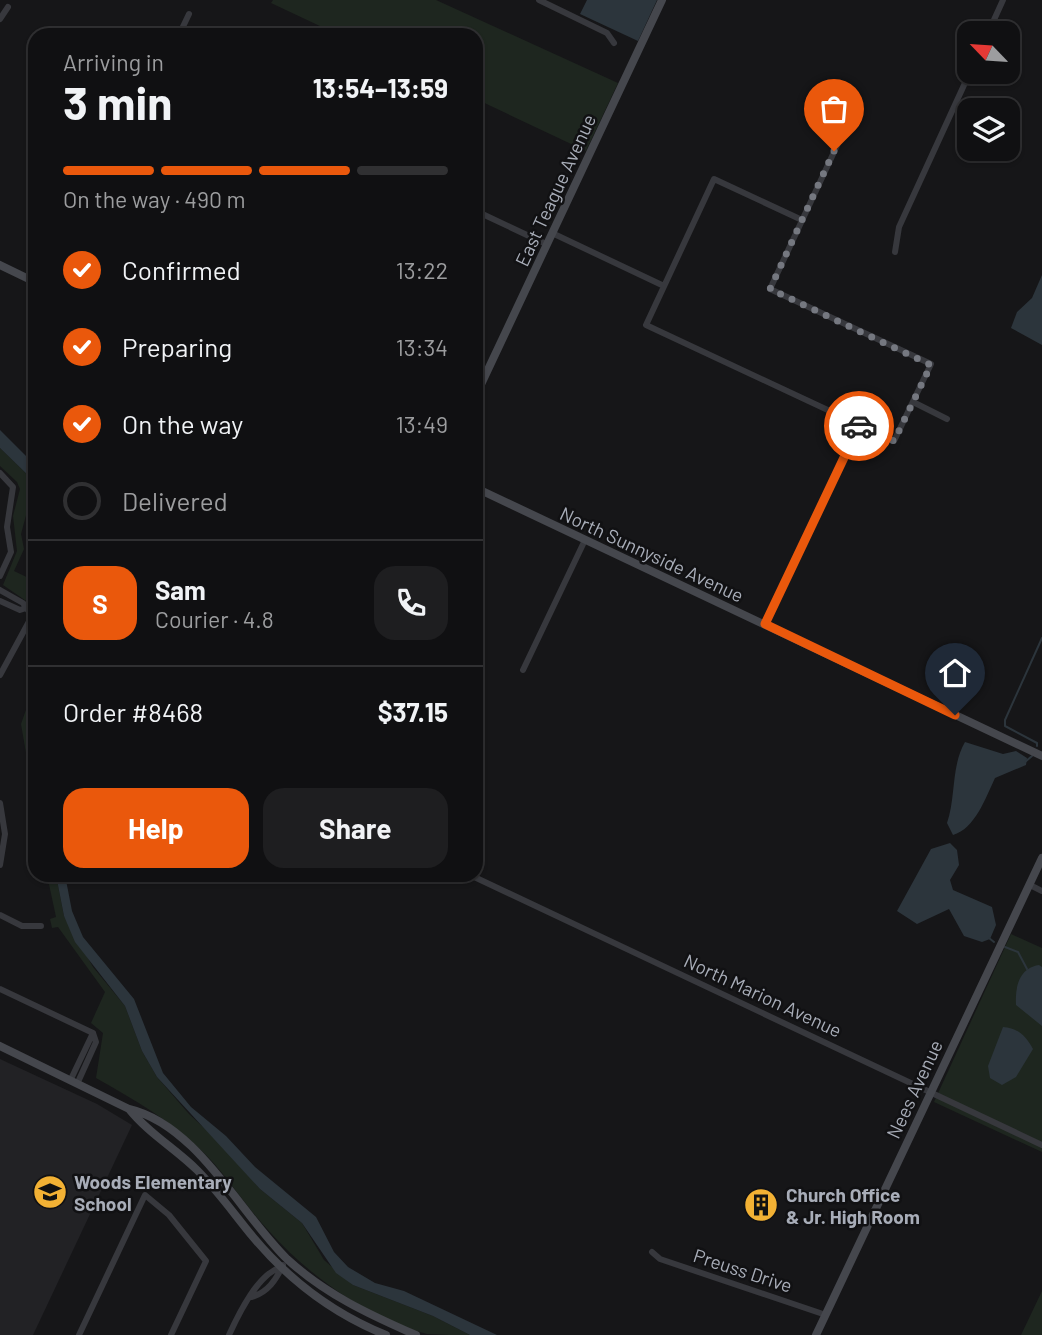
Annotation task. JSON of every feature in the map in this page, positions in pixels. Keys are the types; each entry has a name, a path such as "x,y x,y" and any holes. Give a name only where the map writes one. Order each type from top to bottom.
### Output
{"main road":[{"name":"East Teague Avenue","path":"483,380 662,0"},
{"path":"0,265 28,279"},
{"name":"North Sunnyside Avenue","path":"483,491 1042,756"},
{"name":"Nees Avenue","path":"816,1335 1042,858"},
{"path":"0,1045 129,1109 146,1113 197,1154 288,1259 359,1310 416,1335"},
{"path":"129,1109 140,1123 177,1151 209,1182 281,1267 323,1303 386,1335"}],"street":[{"path":"539,0 607,33 614,43"},
{"path":"993,21 1003,0"},
{"path":"0,19 8,7"},
{"path":"182,28 189,14"},
{"path":"895,252 899,227 965,84"},
{"path":"802,220 714,179 646,325 894,441 931,365 770,289 856,105"},
{"path":"483,214 547,244"},
{"path":"552,233 664,286"},
{"path":"913,402 947,419"},
{"path":"765,624 860,425"},
{"path":"0,473 13,487 7,527 11,552 0,576"},
{"path":"523,670 585,540"},
{"path":"0,590 12,602"},
{"path":"0,601 12,602 28,611"},
{"path":"0,675 28,623"},
{"path":"0,803 5,834 0,865"},
{"name":"North Marion Avenue","path":"483,881 1042,1145"},
{"path":"1030,885 1042,891"},
{"path":"0,915 22,926 41,926"},
{"path":"0,989 93,1033 96,1042 74,1080"},
{"path":"79,1335 145,1195 169,1215 206,1261 171,1335"},
{"name":"Preuss Drive","path":"652,1252 660,1259 826,1315"},
{"path":"229,1335 255,1288 271,1270 281,1267 288,1259"}],"shaded area":[{"path":"273,0 436,0 618,83 586,151 483,102 483,28 324,28 271,3"},
{"path":"587,0 657,0 638,41 580,14"},
{"path":"1042,275 1042,345 1011,328 1017,312 1032,298"},
{"path":"0,430 28,458 28,475 0,448"},
{"path":"0,448 28,475 28,508 21,534 24,549 14,571 28,578 28,602 3,585 17,551 13,516 20,489 17,482 0,466"},
{"path":"28,704 28,764 21,724"},
{"path":"965,742 1003,754 1016,751 1027,758 1026,765 995,778 974,819 961,832 953,835 947,823 958,761"},
{"path":"950,843 957,850 959,865 950,880 953,890 992,907 996,925 990,939 982,942 964,936 949,909 917,924 897,911 931,849"},
{"path":"48,882 57,882 64,916 93,967 125,1006 142,1051 157,1077 260,1189 302,1223 324,1260 353,1285 433,1316 470,1335 427,1334 405,1327 341,1293 285,1248 193,1142 153,1112 96,1078 103,1033 91,1023 105,992 58,927 52,928 50,919 56,917"},
{"path":"57,882 66,882 72,911 83,937 134,999 163,1073 191,1107 226,1136 255,1167 316,1217 334,1252 348,1267 375,1283 404,1291 497,1335 470,1335 433,1316 353,1285 336,1273 302,1223 260,1189 157,1077 142,1051 125,1006 75,942 64,916"},
{"path":"1011,934 1042,948 1042,1152 934,1102"},
{"path":"1039,965 1042,967 1042,1026 1016,1005 1020,979 1027,970"},
{"path":"1003,1027 1021,1034 1033,1049 1016,1077 1002,1085 990,1078 988,1066"},
{"name":"Woods Elementary School","path":"0,1059 97,1104 132,1125 33,1335 0,1335"},
{"path":"1042,1291 1042,1335 1021,1335"}],"waterway":[{"path":"1037,746 1037,743 1005,726 1005,720 1042,638"},
{"path":"1025,762 1032,756"},
{"path":"989,938 994,942"},
{"path":"1005,947 1018,952 1027,969"}],"way so far":[{"path":"834,151 770,289 931,365 894,441 859,426"}],"place":[{"name":"Woods Elementary School","path":"50,1192"},
{"name":"Church Office & Jr. High Room","path":"761,1205"}],"route":[{"path":"859,426 765,624 955,715"}]}
